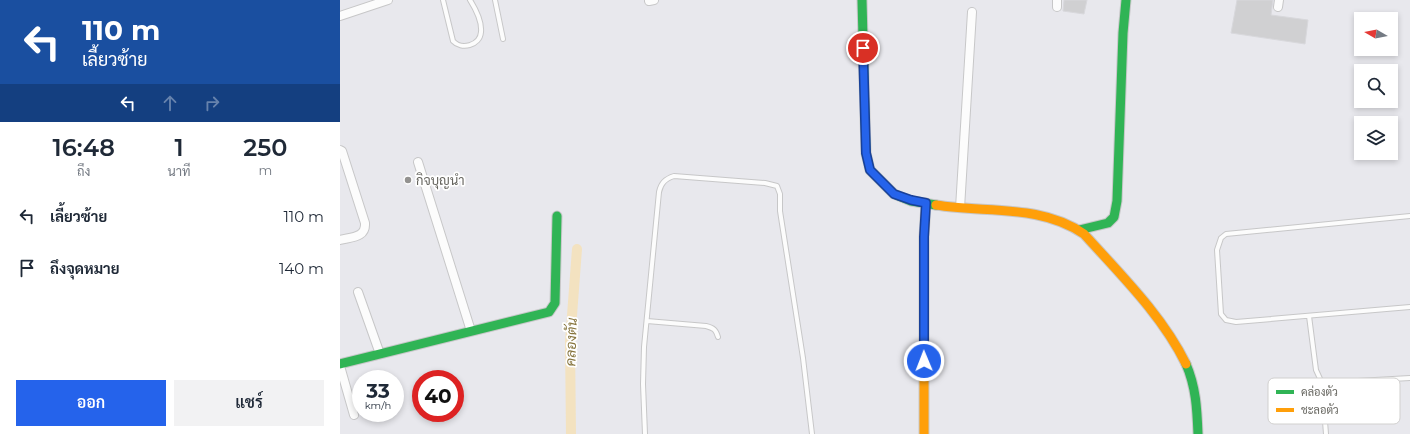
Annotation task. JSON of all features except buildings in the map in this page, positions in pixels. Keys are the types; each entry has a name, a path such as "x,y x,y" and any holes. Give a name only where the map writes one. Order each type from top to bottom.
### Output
{"street":[{"path":"340,16 388,0"},
{"path":"862,0 866,153 870,170 894,194 911,200 960,208 1040,215 1061,221 1079,230 1089,239 1140,297 1177,347 1187,366 1197,398 1198,434"},
{"path":"1079,230 1108,223 1114,217 1117,201 1123,32 1126,0"},
{"path":"960,208 972,12"},
{"path":"340,150 342,151 365,223 365,228 361,235 340,240"},
{"path":"418,162 471,331"},
{"path":"924,434 924,237 926,203"},
{"path":"352,408 340,365 549,312 553,308 555,302 558,216"},
{"path":"358,292 380,354"}],"lane":[{"path":"443,0 453,40 456,45 462,46 475,43 480,38 482,31 474,7 470,0"},
{"path":"495,0 503,39"},
{"path":"645,434 644,347 659,192 663,182 667,178 674,176 765,183 777,186 780,194 780,211 803,358 812,434"},
{"path":"1410,216 1226,234 1221,238 1218,250 1221,314 1226,320 1236,322 1410,307"},
{"path":"1310,316 1316,370 1319,378"},
{"path":"647,321 712,327 716,331 718,338"},
{"path":"1400,379 1410,378"},
{"path":"1325,424 1326,434"}],"waterway":[{"name":"คลองตัน","path":"571,434 570,342 577,249"}],"traffic: fast":[{"path":"862,0 866,153 870,170 894,194 911,201 936,205"},
{"path":"1079,230 1108,223 1114,217 1117,201 1123,33 1126,0"},
{"path":"340,364 549,312 555,303 557,216"},
{"path":"1186,364 1194,390 1198,434"}],"traffic: slow":[{"path":"924,434 924,237 926,203"},
{"path":"936,205 1031,214 1050,218 1067,224 1084,234 1153,312 1176,346 1186,364"}],"place":[{"name":"กิจบุญนำ","path":"408,180"}],"route":[{"path":"863,48 866,153 870,170 880,182 894,194 926,203 924,237 924,361"}]}
